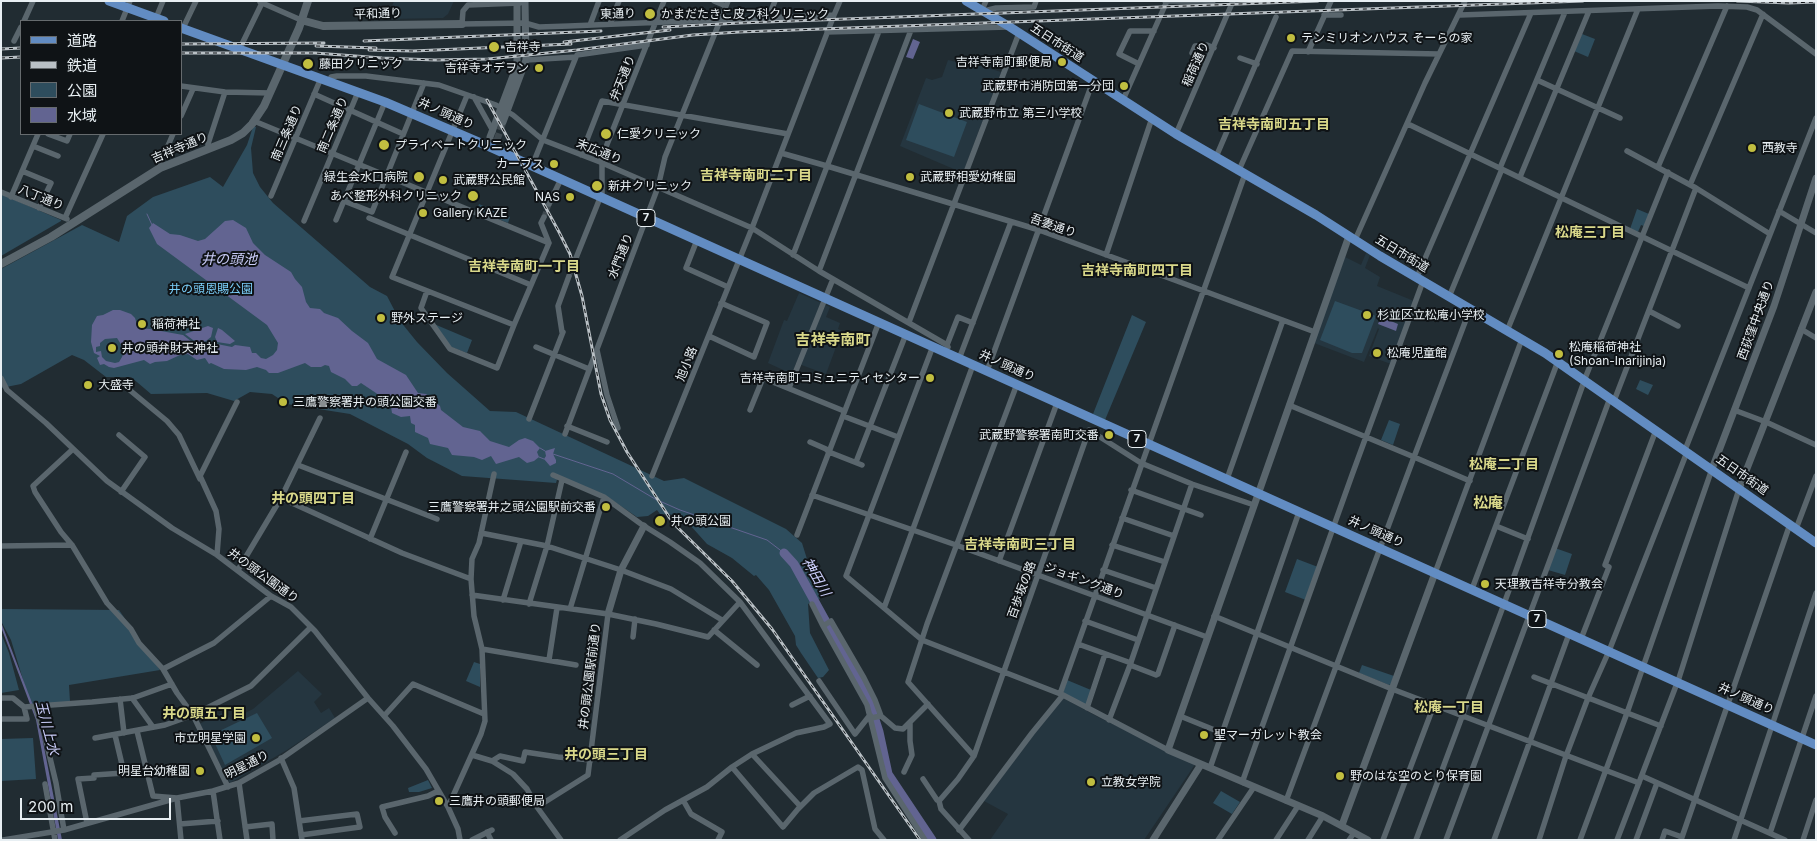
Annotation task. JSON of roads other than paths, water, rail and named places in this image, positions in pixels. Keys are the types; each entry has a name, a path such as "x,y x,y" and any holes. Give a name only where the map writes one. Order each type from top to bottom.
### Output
{"main road":[{"path":"110,1 129,5 160,20"},
{"name":"吉祥寺通り","path":"1,264 72,223 160,168 237,136 262,111 308,1"},
{"name":"五日市街道","path":"966,1 1019,32 1176,134 1558,362 1816,543"},
{"name":"平和通り","path":"301,20 323,26 462,24"},
{"name":"井ノ頭通り","path":"182,28 385,102 452,131 493,143 532,166 646,218 933,346 948,349 959,359 987,372 1816,745"}],"street":[{"path":"24,20 33,1"},
{"path":"160,20 163,1"},
{"path":"182,28 196,1"},
{"path":"590,25 599,1"},
{"path":"610,24 619,1"},
{"name":"弁天通り","path":"576,258 601,196 601,163 664,1"},
{"path":"714,1 727,4"},
{"path":"768,18 775,1"},
{"name":"旭小路","path":"652,476 740,259 840,1"},
{"path":"986,1 983,11 996,8 1034,7 1036,1"},
{"path":"1123,100 1166,1 1212,1"},
{"name":"稲荷通り","path":"1176,134 1233,1"},
{"path":"1308,52 1331,1"},
{"path":"1168,750 1315,332 1352,238 1408,124 1439,54 1460,15 1465,1"},
{"path":"240,48 260,2 301,20"},
{"path":"462,24 462,11 467,6 521,2 517,65 504,109 504,122"},
{"name":"水門通り","path":"565,434 618,288 658,187 665,157 727,4"},
{"path":"1460,15 1638,9 1718,4 1753,8 1816,54"},
{"path":"122,20 129,5"},
{"path":"1658,167 1727,6"},
{"path":"1507,331 1638,9"},
{"path":"1520,177 1589,11"},
{"path":"1449,296 1565,12"},
{"path":"1244,783 1243,780 1366,437 1420,279 1470,154 1531,13"},
{"name":"東通り","path":"521,23 539,27 834,14"},
{"path":"1690,185 1763,14"},
{"path":"1324,15 1341,15"},
{"path":"1216,157 1276,18"},
{"path":"493,143 493,131 526,60 521,23"},
{"name":"平和通り","path":"462,24 521,23"},
{"path":"828,32 1010,27"},
{"path":"14,42 20,29"},
{"path":"819,271 911,30"},
{"path":"879,31 793,255 909,322 948,349 958,317 973,322"},
{"path":"1139,64 1120,54 1130,31 1154,31"},
{"path":"909,322 1019,32"},
{"path":"526,60 576,57 577,55 647,45"},
{"path":"1192,53 1195,46 1206,45 1214,48"},
{"path":"958,830 1061,694 1203,291 1242,172 1292,51 1439,54"},
{"path":"532,166 576,57"},
{"path":"1240,58 1256,64"},
{"name":"末広通り","path":"325,80 337,76 366,76 424,83 444,87 474,97 504,109 543,140 722,214 752,228 793,255"},
{"name":"南三条通り","path":"271,196 314,94 325,80"},
{"path":"1537,80 1620,118"},
{"path":"987,372 1093,81"},
{"path":"371,215 424,83"},
{"path":"182,86 225,92 270,93"},
{"path":"182,114 193,88"},
{"path":"208,148 225,92"},
{"name":"南二条通り","path":"304,221 358,92"},
{"path":"314,94 403,134"},
{"path":"474,97 493,131"},
{"path":"466,98 392,277 514,325"},
{"path":"581,155 602,101 788,134"},
{"path":"336,220 385,102"},
{"path":"1106,255 1152,118"},
{"path":"1539,840 1561,777 1566,756 1588,698 1609,651 1778,211 1816,118"},
{"path":"254,121 549,243"},
{"path":"1408,124 1749,288"},
{"path":"11,197 38,135"},
{"path":"51,135 67,141 70,135"},
{"path":"65,218 103,135"},
{"path":"160,168 173,135"},
{"path":"34,146 58,156"},
{"path":"1627,150 1696,188 1770,234"},
{"name":"吾妻通り","path":"781,153 1039,230 1315,332"},
{"path":"22,171 51,183 39,208"},
{"path":"1416,840 1585,380 1668,172"},
{"name":"西荻窪中央通り","path":"1712,469 1774,306 1816,178"},
{"path":"549,204 561,179"},
{"path":"1446,840 1612,399 1649,312 1696,188"},
{"name":"八丁通り","path":"1,192 65,218 72,223"},
{"path":"344,201 409,235 531,285"},
{"path":"1778,211 1800,226 1816,233"},
{"path":"426,291 421,308 450,349 497,368 549,243 541,223 544,217"},
{"path":"959,359 1011,222"},
{"path":"697,240 686,268 728,288"},
{"path":"529,419 563,332 558,306 569,276"},
{"path":"790,388 833,279"},
{"path":"1617,840 1677,682 1739,489 1816,292"},
{"path":"709,336 754,357 767,323 721,303"},
{"path":"1286,801 1470,309"},
{"path":"1649,312 1678,326"},
{"path":"1227,479 1283,320"},
{"path":"797,535 879,322"},
{"path":"1801,330 1816,338"},
{"path":"856,462 906,334"},
{"path":"1342,825 1522,340"},
{"path":"933,346 846,576 922,640 1061,694 1168,750 1323,816 1368,840"},
{"path":"536,347 589,369"},
{"path":"596,350 606,395 618,428"},
{"path":"1472,589 1558,362"},
{"path":"884,608 973,365"},
{"name":"井の頭公園通り","path":"1,378 7,390 46,423 107,481 172,528 238,570 271,596 291,607 311,627 426,769 448,807 458,829 460,840"},
{"path":"750,410 763,378 790,388 870,426 898,437"},
{"path":"974,756 908,682 956,545 1017,384"},
{"path":"126,387 167,421 179,435 201,480"},
{"path":"216,555 218,529 216,511 200,476 237,402"},
{"path":"999,561 1057,403"},
{"path":"1289,405 1470,481"},
{"path":"1734,410 1766,422 1816,445"},
{"path":"238,570 281,498 320,418"},
{"path":"567,426 608,442"},
{"name":"百歩坂の路","path":"939,801 974,756 1090,430 1141,463"},
{"path":"1580,639 1609,567 1605,565 1656,430"},
{"path":"119,435 145,458 121,492"},
{"path":"810,442 862,465"},
{"path":"73,449 33,486 107,603 131,628 140,643 163,669 194,715 228,786"},
{"path":"370,538 406,452"},
{"path":"1141,463 1192,484 1254,505"},
{"path":"298,464 437,518"},
{"path":"1580,840 1627,713 1712,469"},
{"path":"448,807 485,721 482,650 475,622 471,579 472,559 481,533 494,474"},
{"path":"553,475 604,497 700,563 740,602 830,724 796,733 752,754 707,787 620,840"},
{"path":"1662,840 1665,831 1681,838 1727,704 1793,526 1816,476"},
{"path":"529,604 546,546 562,480"},
{"path":"1108,720 1130,664 1192,484"},
{"path":"1132,490 1201,515"},
{"name":"ジョギング通り","path":"812,495 1207,636"},
{"path":"570,609 604,497"},
{"path":"281,498 407,555 471,579"},
{"path":"1210,768 1299,512"},
{"path":"1122,518 1174,536"},
{"name":"井の頭公園駅前通り","path":"537,807 586,777 591,760 608,614 621,570 644,526"},
{"path":"1496,526 1528,539"},
{"path":"481,533 546,546 621,570 671,589 722,620"},
{"path":"502,600 521,541"},
{"path":"1,546 72,545"},
{"path":"1112,545 1165,562"},
{"path":"1104,570 1156,588"},
{"path":"1734,840 1816,593"},
{"path":"472,594 529,604 608,614 708,637 740,602"},
{"path":"163,669 214,643 271,596"},
{"path":"812,604 826,624 870,716 885,778 925,840"},
{"path":"549,660 557,608"},
{"path":"1214,616 1392,690 1639,783"},
{"path":"633,637 635,619"},
{"path":"826,624 831,621 875,700 880,715 898,730 903,729 910,723 928,704"},
{"path":"1085,622 1138,640"},
{"path":"1078,644 1158,674 1175,625"},
{"path":"95,738 165,725 194,715 251,686 311,627"},
{"path":"714,630 757,665"},
{"path":"1494,840 1569,634"},
{"path":"482,650 576,664"},
{"path":"1087,708 1105,654"},
{"path":"1534,677 1661,726"},
{"path":"819,680 855,734 870,716 880,715"},
{"path":"1,698 13,698 30,707 132,698 172,684"},
{"path":"384,716 413,684 484,714"},
{"path":"792,705 810,696"},
{"path":"1770,833 1816,696"},
{"path":"132,698 153,727"},
{"name":"明星通り","path":"3,840 87,824 177,798 239,783 281,758 368,698"},
{"path":"120,699 124,734"},
{"path":"1383,840 1434,705"},
{"path":"1,719 27,719 30,707"},
{"path":"30,707 45,738 56,783 58,831 55,840"},
{"path":"1180,716 1222,733"},
{"path":"904,772 912,755 910,723"},
{"path":"137,731 153,796 177,798 181,840"},
{"path":"87,824 78,779 94,778 94,775 124,773 115,735"},
{"path":"492,761 500,756 523,760 524,752 591,760"},
{"path":"752,754 800,806"},
{"path":"472,755 492,761 514,774 522,782 537,807 561,840"},
{"path":"281,758 294,788 299,821 302,837 360,827 357,814 299,821"},
{"path":"1152,840 1200,766 1198,763"},
{"path":"732,767 783,827 800,806 814,793 858,767 862,770 875,829 884,840"},
{"path":"1642,776 1785,840"},
{"path":"923,779 936,800 939,801 941,809 969,840"},
{"path":"239,783 247,840"},
{"path":"1636,840 1657,783"},
{"path":"45,784 58,831"},
{"path":"1218,840 1254,787"},
{"path":"212,791 220,840"},
{"path":"395,833 385,817 382,807 428,796 438,791"},
{"path":"683,800 691,814 722,832 718,840"},
{"path":"1803,840 1816,800"},
{"path":"1276,840 1298,806"},
{"path":"1308,840 1323,816"},
{"path":"180,824 218,820"},
{"path":"245,827 272,824 274,840"},
{"path":"472,840 490,831 491,840"},
{"path":"1350,840 1354,833"}],"water":[{"path":"913,39 920,42 913,59 906,57"},
{"name":"井の頭池","path":"233,220 246,228 253,243 265,255 291,272 302,287 306,302 310,308 320,309 324,313 338,318 368,343 377,359 406,375 418,393 426,394 440,406 441,410 463,427 480,431 490,441 509,447 525,438 533,441 540,448 537,452 539,457 527,463 519,457 496,464 491,456 482,460 474,457 452,455 448,448 430,444 428,438 415,432 415,425 411,423 410,416 401,417 392,413 391,407 376,393 361,383 357,386 352,386 345,379 331,372 329,366 325,365 311,367 305,363 278,373 269,373 257,367 246,370 224,369 211,363 209,364 205,358 197,360 188,354 150,364 144,360 114,368 104,364 100,365 97,358 100,356 94,353 91,342 92,325 97,316 113,310 120,310 131,314 135,318 138,328 183,335 196,345 207,344 213,347 217,344 232,347 235,345 250,347 252,353 256,353 261,358 266,359 273,355 277,350 278,343 267,325 157,244 149,228 153,223 170,234 198,241 205,239 225,221","holes":["117,338 124,352 122,357 119,362 115,363 106,361 102,357 101,351 96,352 96,347 100,346 100,343 105,339"]},
{"path":"1381,317 1398,324 1396,331 1378,324"},
{"path":"208,326 213,328 211,337 206,341 199,342 193,340 185,334"},
{"path":"218,328 235,341 230,344 217,342 215,337"},
{"path":"555,448 553,454 556,463 550,466 544,459 546,456 545,451"},
{"path":"1,622 39,721 62,840 58,839 36,720 1,627"}],"waterway":[{"path":"147,214 152,225"},
{"path":"540,448 545,451"},
{"name":"神田川","path":"553,454 613,474 655,499 680,510 767,540 784,553"},
{"path":"539,457 544,459"},
{"name":"神田川","path":"784,553 794,564 868,698 879,732 888,774 932,840"}],"tunnel":[{"path":"497,140 503,122"},
{"path":"544,217 549,204"},
{"path":"569,276 576,258"}],"railway":[{"path":"663,27 1318,1"},
{"path":"182,53 315,53 435,60 488,59 693,35 739,32 1583,1"},
{"path":"1737,1 1816,2"},
{"path":"564,42 670,30"},
{"path":"364,41 601,31"},
{"path":"182,44 324,43"},
{"path":"369,50 413,51 571,44"},
{"path":"316,46 376,48"},
{"path":"1,49 20,48"},
{"path":"1,58 20,57"},
{"path":"487,100 570,254 582,296 601,394 610,420 627,452 673,523 732,581 772,629 920,840"}],"place":[{"name":"かまだたきこ皮フ科クリニック","path":"650,14"},
{"name":"テンミリオンハウス そーらの家","path":"1291,38"},
{"name":"吉祥寺","path":"494,47"},
{"name":"吉祥寺南町郵便局","path":"1062,62"},
{"name":"藤田クリニック","path":"308,64"},
{"name":"吉祥寺オデヲン","path":"539,68"},
{"name":"武蔵野市消防団第一分団","path":"1124,86"},
{"name":"武蔵野市立 第三小学校","path":"949,113"},
{"name":"仁愛クリニック","path":"606,134"},
{"name":"プライベートクリニック","path":"384,145"},
{"name":"西教寺","path":"1752,148"},
{"name":"カーブス","path":"554,164"},
{"name":"緑生会水口病院","path":"419,177"},
{"name":"武蔵野相愛幼稚園","path":"910,177"},
{"name":"武蔵野公民館","path":"443,180"},
{"name":"新井クリニック","path":"597,186"},
{"name":"あべ整形外科クリニック","path":"473,196"},
{"name":"NAS","path":"570,197"},
{"name":"Gallery KAZE","path":"423,213"},
{"name":"杉並区立松庵小学校","path":"1367,315"},
{"name":"野外ステージ","path":"381,318"},
{"name":"稲荷神社","path":"142,324"},
{"name":"井の頭弁財天神社","path":"112,348"},
{"name":"松庵児童館","path":"1377,353"},
{"name":"松庵稲荷神社 (Shoan-Inarijinja)","path":"1559,354"},
{"name":"吉祥寺南町コミュニティセンター","path":"930,378"},
{"name":"大盛寺","path":"88,385"},
{"name":"三鷹警察署井の頭公園交番","path":"283,402"},
{"name":"武蔵野警察署南町交番","path":"1109,435"},
{"name":"三鷹警察署井之頭公園駅前交番","path":"606,507"},
{"name":"井の頭公園","path":"660,521"},
{"name":"天理教吉祥寺分教会","path":"1485,584"},
{"name":"聖マーガレット教会","path":"1204,735"},
{"name":"市立明星学園","path":"256,738"},
{"name":"明星台幼稚園","path":"200,771"},
{"name":"野のはな空のとり保育園","path":"1340,776"},
{"name":"立教女学院","path":"1091,782"},
{"name":"三鷹井の頭郵便局","path":"439,801"}],"district":[{"name":"吉祥寺南町五丁目","path":"1274,125"},
{"name":"吉祥寺南町二丁目","path":"756,176"},
{"name":"松庵三丁目","path":"1590,233"},
{"name":"吉祥寺南町一丁目","path":"524,267"},
{"name":"吉祥寺南町四丁目","path":"1137,271"},
{"name":"吉祥寺南町","path":"833,340"},
{"name":"松庵二丁目","path":"1504,465"},
{"name":"井の頭四丁目","path":"313,499"},
{"name":"松庵","path":"1488,503"},
{"name":"吉祥寺南町三丁目","path":"1020,545"},
{"name":"松庵一丁目","path":"1449,708"},
{"name":"井の頭五丁目","path":"204,714"},
{"name":"井の頭三丁目","path":"606,755"}],"park label":[{"name":"井の頭恩賜公園","path":"211,289"}],"water label":[{"name":"玉川上水","path":"47,728"}]}
